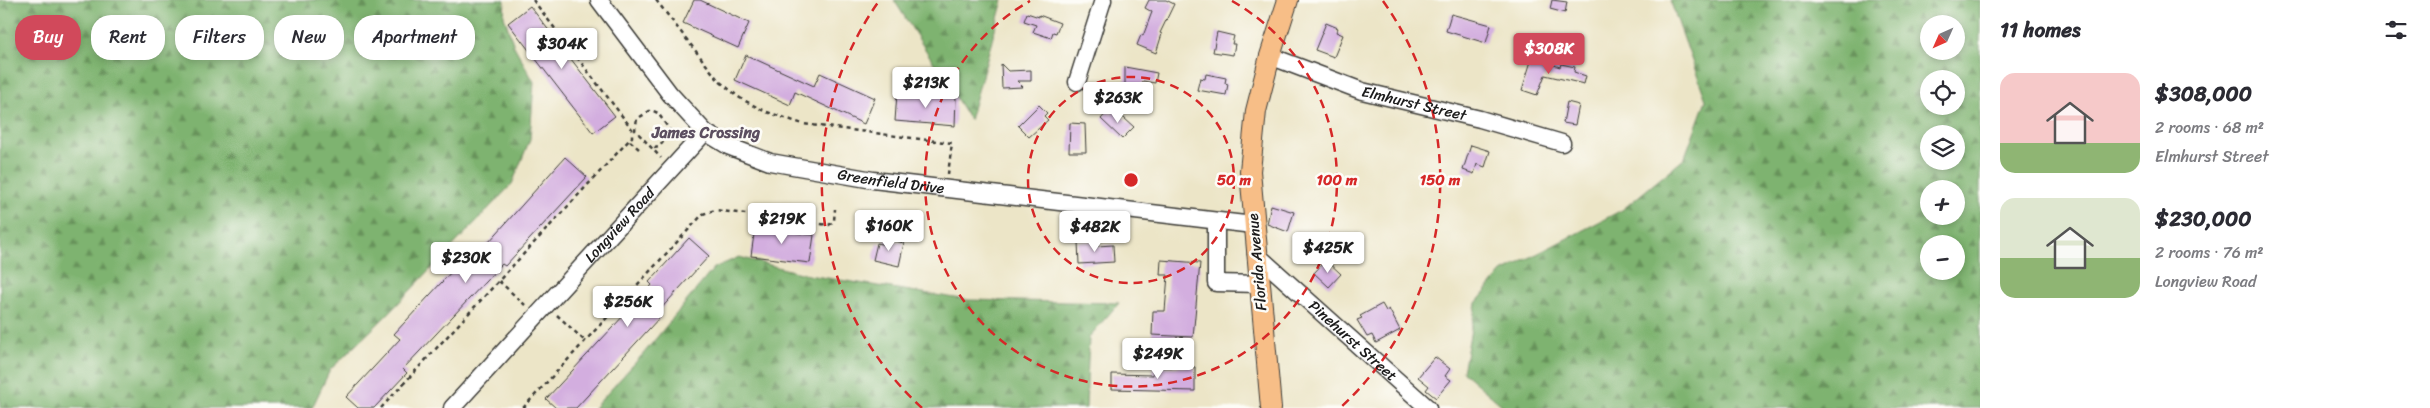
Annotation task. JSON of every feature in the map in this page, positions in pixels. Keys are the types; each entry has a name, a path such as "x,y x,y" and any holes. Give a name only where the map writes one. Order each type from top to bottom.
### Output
{"main road":[{"name":"Florida Avenue","path":"1271,408 1253,225 1250,171 1256,111 1270,56 1288,0"}],"street":[{"name":"Greenfield Drive","path":"599,0 670,94 705,132 728,146 770,162 873,180 1253,225"},
{"path":"1077,82 1104,0"},
{"name":"Elmhurst Street","path":"1270,56 1362,91 1480,119 1562,143"},
{"name":"Longview Road","path":"452,408 705,132"},
{"path":"1216,221 1216,283 1259,284"},
{"name":"Pinehurst Street","path":"1256,254 1428,408"}],"path":[{"path":"533,0 634,130 654,148 661,158 656,164"},
{"path":"656,0 719,81 752,106 777,117 803,124 952,143 948,174"},
{"path":"380,408 630,140 639,116 648,110 656,110 671,132 659,147 654,148"},
{"path":"630,140 639,149"},
{"path":"523,408 704,214 715,210 829,225 834,221 835,209"},
{"path":"499,281 528,308"},
{"path":"556,314 585,341"}],"green space":[{"path":"0,0 505,0 504,16 514,46 534,82 530,139 512,184 387,315 330,370 312,408 0,408"},
{"path":"894,0 1003,0 970,120"},
{"path":"1670,0 1980,0 1980,408 1505,408 1463,372 1476,303 1502,272 1622,210 1684,159 1706,100"},
{"path":"739,257 808,275 968,300 1119,303 1089,337 1086,408 594,408 644,353 714,268"}],"building":[{"path":"694,0 700,0 749,23 738,48 683,23"},
{"path":"1149,0 1166,0 1174,4 1160,33 1162,34 1156,53 1137,45 1141,35 1143,36 1152,12 1145,8"},
{"path":"1552,0 1567,2 1565,13 1550,9"},
{"path":"530,6 615,116 593,133 508,23"},
{"path":"1027,13 1039,17 1039,15 1060,23 1056,33 1053,32 1051,38 1033,32 1036,25 1024,21"},
{"path":"1451,14 1491,25 1486,43 1446,31"},
{"path":"1326,23 1338,28 1336,32 1343,35 1334,57 1315,50"},
{"path":"1217,32 1234,36 1232,44 1235,44 1233,55 1213,52"},
{"path":"746,55 814,86 820,73 875,98 864,124 795,92 790,105 735,80"},
{"path":"1532,58 1560,67 1561,64 1575,67 1574,72 1586,76 1584,84 1545,75 1537,95 1522,90"},
{"path":"1001,64 1008,71 1031,70 1031,81 1017,81 1023,87 1002,88"},
{"path":"1125,67 1157,73 1155,83 1143,81 1141,90 1125,87"},
{"path":"1206,74 1226,78 1225,83 1228,84 1226,95 1197,90 1200,78 1205,79"},
{"path":"897,93 956,97 955,126 895,121"},
{"path":"1567,102 1579,105 1575,125 1563,123"},
{"path":"1039,105 1047,113 1044,116 1048,120 1029,137 1018,126"},
{"path":"1115,110 1134,127 1122,139 1101,119 1108,111 1111,114"},
{"path":"1070,123 1085,124 1086,152 1069,152"},
{"path":"1471,145 1490,151 1485,167 1477,164 1474,174 1463,170"},
{"path":"565,157 587,177 505,266 502,264 403,369 407,373 374,408 358,408 346,397 400,339 394,334 465,257 471,262"},
{"path":"1271,205 1294,212 1288,232 1267,224"},
{"path":"755,227 814,235 810,263 751,256"},
{"path":"689,238 709,256 657,313 660,317 576,408 556,408 546,399 652,285 649,282"},
{"path":"886,239 904,243 899,266 873,260 877,243 885,245"},
{"path":"1097,241 1097,246 1113,245 1114,262 1079,264 1078,242"},
{"path":"1161,260 1200,263 1193,337 1152,335 1153,311 1165,311 1168,275 1160,275"},
{"path":"1326,260 1341,274 1329,287 1314,273"},
{"path":"1382,304 1386,311 1389,309 1400,330 1376,343 1372,335 1367,337 1357,320 1362,318 1360,316"},
{"path":"1435,357 1450,369 1445,376 1451,380 1436,398 1426,390 1429,386 1418,377"},
{"path":"1153,367 1195,367 1195,391 1112,389 1112,374 1153,375"}],"district":[{"name":"James Crossing","path":"706,132"}]}
